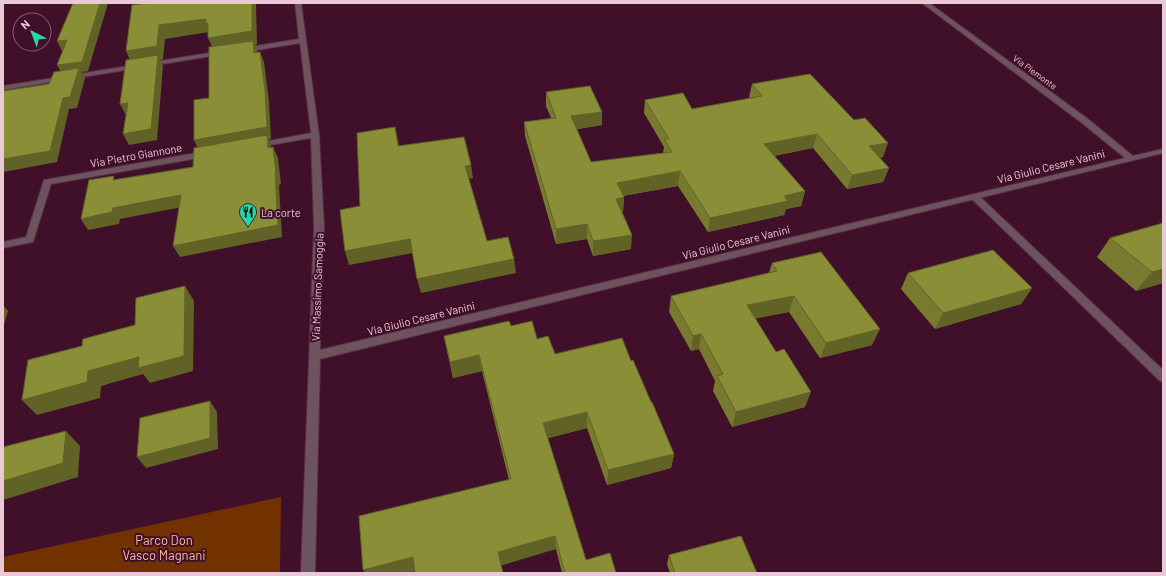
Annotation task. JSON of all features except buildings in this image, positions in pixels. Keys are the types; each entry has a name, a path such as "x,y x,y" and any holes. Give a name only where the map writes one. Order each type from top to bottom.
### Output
{"street":[{"name":"Via Massimo Samoggia","path":"298,3 315,135 319,227 308,573"},
{"name":"Via Piemonte","path":"925,3 1085,121 1132,159"},
{"path":"3,88 303,40"},
{"path":"250,146 315,135"},
{"name":"Via Giulio Cesare Vanini","path":"315,356 1163,151"},
{"name":"Via Pietro Giannone","path":"3,245 30,240 47,182 219,152"},
{"path":"975,197 1163,377"}],"green space":[{"name":"Parco Don Vasco Magnani","path":"281,497 280,573 3,573 3,557"}],"place":[{"name":"La corte","path":"248,227"}]}
